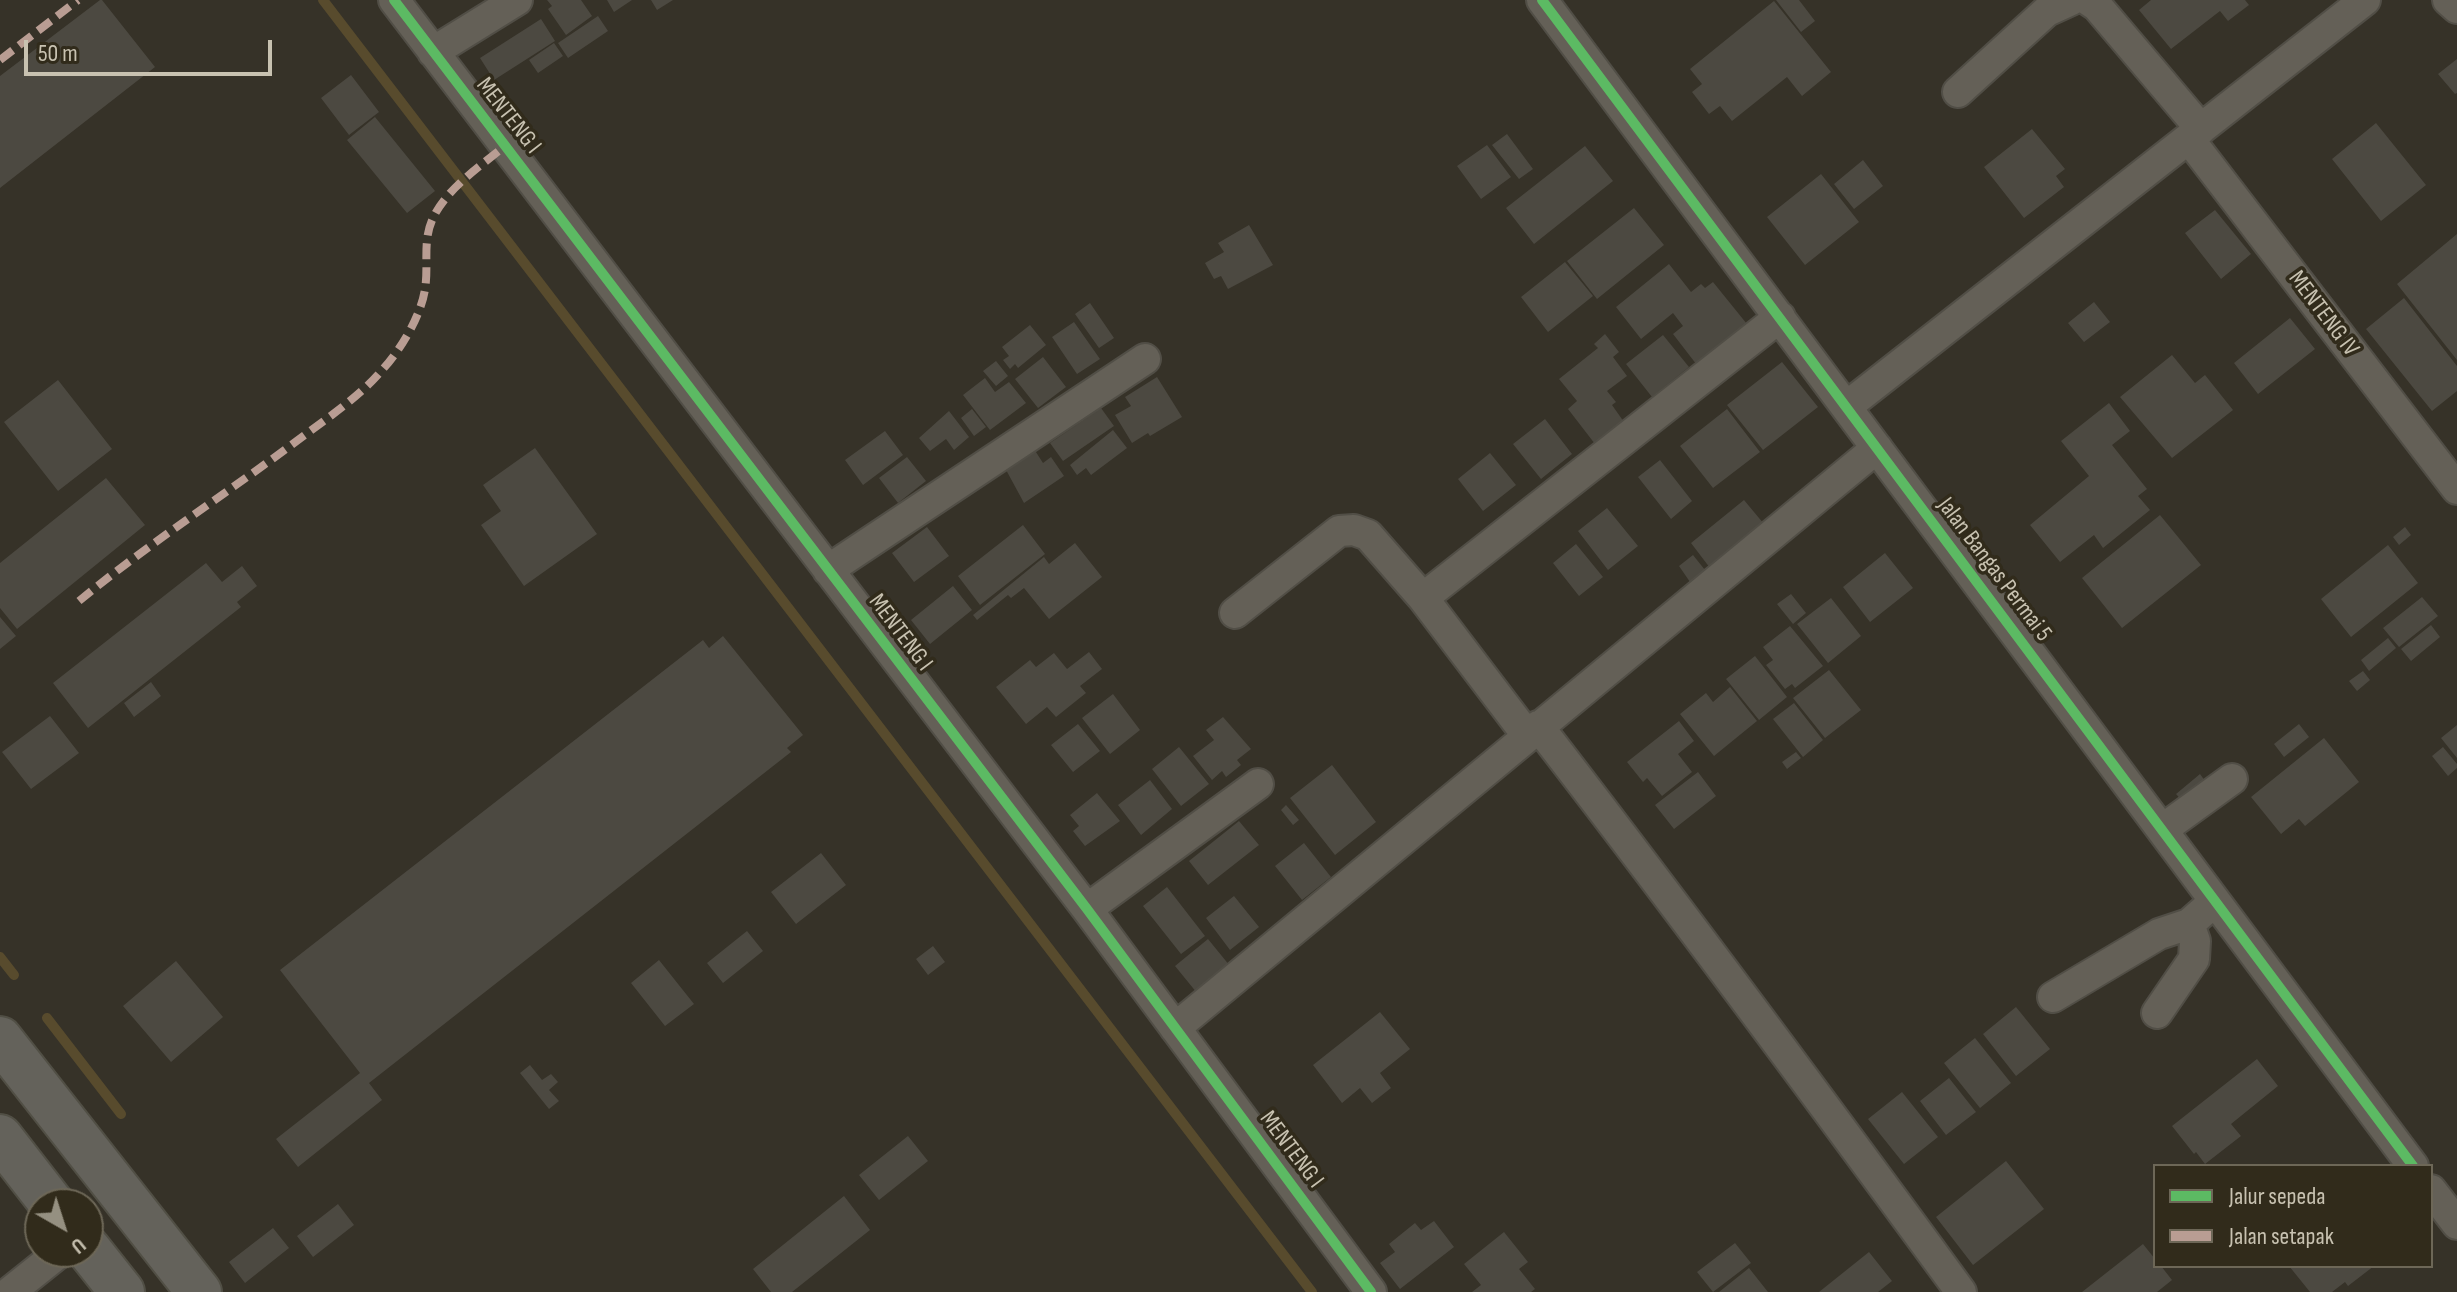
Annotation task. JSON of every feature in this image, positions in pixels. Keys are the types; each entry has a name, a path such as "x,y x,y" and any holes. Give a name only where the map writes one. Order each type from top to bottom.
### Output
{"highway":[{"path":"0,1039 199,1292"},
{"path":"0,1137 40,1188"},
{"path":"103,1268 122,1292"}],"street":[{"name":"MENTENG I","path":"394,0 1087,909 1371,1292"},
{"path":"433,52 517,0"},
{"name":"Jalan Bangas Permai 5","path":"1542,0 2411,1164"},
{"path":"1958,92 2047,11 2071,0"},
{"name":"MENTENG IV","path":"2088,0 2106,16 2457,489"},
{"path":"1846,407 2365,0"},
{"path":"2448,0 2457,8"},
{"path":"1423,598 1780,317"},
{"path":"828,570 1145,359"},
{"path":"1175,1028 1877,448"},
{"path":"1235,613 1339,531 1354,530 1368,535 1532,730 1754,1010 1961,1292"},
{"path":"2163,829 2232,779"},
{"path":"1087,909 1258,784"},
{"path":"2053,997 2159,934 2189,924 2214,902"},
{"path":"2157,1013 2194,959 2195,941 2189,924"},
{"path":"2433,1193 2457,1224"},
{"path":"10,1292 40,1268"}],"building":[{"path":"100,0 155,67 0,188 0,76"},
{"path":"547,0 581,0 592,16 566,35 548,9 552,6"},
{"path":"607,0 632,0 614,12"},
{"path":"651,0 673,0 657,10"},
{"path":"1776,0 1799,0 1815,21 1801,32"},
{"path":"2151,0 2245,0 2249,5 2228,21 2220,11 2171,49 2139,10"},
{"path":"1774,1 1831,72 1802,96 1787,77 1732,121 1720,106 1709,114 1692,92 1702,84 1690,69"},
{"path":"598,16 608,31 568,58 558,43"},
{"path":"541,19 555,41 494,80 480,58"},
{"path":"554,43 563,56 538,73 529,60"},
{"path":"2457,59 2457,93 2455,94 2438,74"},
{"path":"351,75 379,112 349,135 321,98"},
{"path":"375,117 435,191 407,213 347,140"},
{"path":"2376,123 2426,185 2381,221 2332,159"},
{"path":"2032,129 2065,169 2056,176 2064,187 2024,218 1984,167"},
{"path":"1507,134 1533,169 1519,179 1492,145"},
{"path":"1487,145 1511,177 1481,199 1457,166"},
{"path":"1585,146 1613,181 1534,244 1506,208"},
{"path":"1863,160 1883,186 1854,209 1834,184"},
{"path":"1821,174 1859,222 1805,265 1767,217"},
{"path":"1634,208 1664,245 1597,299 1567,261"},
{"path":"2215,210 2251,254 2221,279 2185,233"},
{"path":"1249,225 1273,265 1228,289 1221,276 1214,279 1205,263 1224,252 1218,243"},
{"path":"2457,234 2457,360 2397,284"},
{"path":"1565,262 1593,296 1548,332 1521,297"},
{"path":"1669,264 1691,292 1701,284 1705,288 1713,282 1751,329 1700,369 1673,334 1683,326 1673,313 1641,339 1616,307"},
{"path":"2404,298 2457,366 2457,391 2432,411 2366,329"},
{"path":"2094,302 2110,322 2084,342 2068,323"},
{"path":"1090,303 1114,338 1099,348 1075,314"},
{"path":"2290,318 2315,349 2258,394 2234,363"},
{"path":"1074,322 1100,359 1077,374 1052,337"},
{"path":"1030,325 1046,345 1018,368 1015,364 1010,369 1003,360 1009,356 1002,347"},
{"path":"1605,334 1619,352 1613,357 1627,376 1607,391 1616,402 1612,405 1624,422 1595,444 1568,409 1577,401 1559,379 1598,348 1594,344"},
{"path":"1663,335 1689,367 1652,397 1626,364"},
{"path":"2172,355 2195,383 2205,375 2233,410 2172,458 2120,397"},
{"path":"1043,357 1066,387 1038,408 1015,379"},
{"path":"996,361 1008,376 996,386 983,371"},
{"path":"1782,362 1818,407 1763,450 1727,405"},
{"path":"1157,377 1182,417 1132,443 1115,415 1131,406 1125,397"},
{"path":"985,378 995,392 1009,382 1026,403 990,430 963,395"},
{"path":"58,380 112,449 58,491 4,422"},
{"path":"2109,403 2130,431 2112,445 2147,489 2138,496 2150,510 2103,548 2094,535 2060,562 2030,525 2089,476 2061,441"},
{"path":"1101,408 1114,426 1063,461 1050,443"},
{"path":"972,409 986,427 974,436 961,418"},
{"path":"1727,409 1760,452 1713,488 1680,446"},
{"path":"949,411 969,437 954,450 946,439 930,451 919,438"},
{"path":"1545,419 1572,454 1541,479 1513,444"},
{"path":"1113,430 1127,448 1091,475 1086,468 1077,475 1070,465"},
{"path":"885,431 903,455 863,485 845,460"},
{"path":"535,448 597,534 524,586 481,525 501,511 483,485"},
{"path":"1034,449 1043,463 1051,457 1064,476 1024,503 1005,468"},
{"path":"1490,453 1516,485 1483,511 1458,479"},
{"path":"907,457 926,481 898,503 879,478"},
{"path":"1660,460 1692,501 1671,519 1638,477"},
{"path":"106,478 145,525 17,629 0,608 0,563"},
{"path":"1744,500 1764,524 1710,568 1691,543"},
{"path":"1607,508 1638,546 1608,570 1578,531"},
{"path":"2160,515 2201,565 2122,628 2082,578"},
{"path":"1023,525 1045,554 980,605 958,576"},
{"path":"927,527 949,556 914,582 892,553"},
{"path":"2405,527 2411,535 2399,545 2393,537"},
{"path":"1075,543 1102,577 1049,619 1024,588 1011,598 1008,595 977,620 973,615 1044,557 1049,564"},
{"path":"1576,544 1603,577 1579,596 1553,563"},
{"path":"2388,545 2418,583 2351,637 2321,599"},
{"path":"1885,553 1913,588 1870,622 1843,587"},
{"path":"1693,555 1705,570 1690,582 1679,566"},
{"path":"206,563 222,582 242,566 257,586 237,602 241,607 88,728 53,683"},
{"path":"953,586 972,610 930,644 911,620"},
{"path":"1791,594 1806,613 1793,624 1777,604"},
{"path":"2422,597 2438,616 2399,647 2383,628"},
{"path":"1831,598 1861,636 1828,663 1797,624"},
{"path":"0,617 16,636 0,649"},
{"path":"2431,625 2440,637 2411,661 2401,649"},
{"path":"1790,626 1823,666 1795,688 1792,684 1785,689 1766,665 1773,660 1763,647"},
{"path":"723,636 803,735 787,748 791,752 369,1083 382,1100 298,1167 276,1139 360,1073 280,970 703,640 709,648"},
{"path":"2388,638 2396,648 2369,671 2361,660"},
{"path":"1089,652 1102,669 1080,686 1086,693 1056,717 1047,707 1026,724 996,687 1030,660 1036,667 1054,653 1067,669"},
{"path":"1755,656 1787,697 1759,720 1726,679"},
{"path":"1829,670 1861,710 1825,738 1793,698"},
{"path":"2363,671 2370,680 2357,691 2349,681"},
{"path":"151,682 161,696 134,717 124,703"},
{"path":"1730,687 1757,721 1714,756 1680,714 1706,693 1713,702"},
{"path":"1113,694 1140,730 1110,754 1082,718"},
{"path":"1794,703 1823,740 1803,757 1773,719"},
{"path":"50,716 79,753 31,789 2,752"},
{"path":"1223,717 1251,749 1237,760 1241,765 1226,777 1222,771 1212,780 1193,756 1214,740 1206,730"},
{"path":"1679,721 1694,741 1678,754 1692,772 1662,796 1647,778 1643,782 1627,762"},
{"path":"1078,724 1100,751 1073,772 1051,745"},
{"path":"2299,724 2309,737 2284,757 2274,744"},
{"path":"2457,725 2457,758 2441,738"},
{"path":"2324,738 2359,782 2305,826 2299,819 2281,834 2251,797"},
{"path":"1179,747 1209,784 1181,806 1152,769"},
{"path":"2443,747 2457,764 2448,776 2432,756"},
{"path":"1796,752 1801,758 1787,769 1782,762"},
{"path":"1332,765 1376,822 1335,855 1290,798"},
{"path":"1698,772 1716,796 1674,829 1655,805"},
{"path":"2200,774 2208,785 2185,804 2176,794"},
{"path":"1150,780 1172,809 1141,835 1118,805"},
{"path":"1097,793 1120,821 1085,846 1073,831 1079,826 1070,815"},
{"path":"1286,805 1299,820 1293,825 1281,810"},
{"path":"1239,821 1259,845 1208,885 1189,861"},
{"path":"1304,843 1331,877 1302,900 1275,866"},
{"path":"821,853 846,885 796,924 771,892"},
{"path":"1167,887 1205,936 1181,954 1143,906"},
{"path":"1234,896 1259,927 1230,950 1206,918"},
{"path":"747,931 763,951 723,983 707,963"},
{"path":"1208,939 1230,966 1197,993 1175,966"},
{"path":"933,946 945,962 928,975 916,959"},
{"path":"659,960 694,1004 665,1026 631,983"},
{"path":"176,961 223,1017 171,1062 123,1006"},
{"path":"2016,1007 2050,1049 2016,1076 1983,1034"},
{"path":"1380,1012 1410,1049 1380,1073 1391,1088 1372,1103 1360,1088 1342,1103 1313,1065"},
{"path":"1975,1038 2011,1083 1980,1108 1944,1063"},
{"path":"2257,1059 2278,1086 2231,1124 2241,1136 2205,1164 2172,1126"},
{"path":"530,1065 542,1080 551,1074 558,1082 549,1090 559,1101 549,1109 520,1073"},
{"path":"1949,1078 1976,1112 1946,1135 1920,1101"},
{"path":"1902,1092 1938,1137 1904,1164 1868,1119"},
{"path":"908,1136 928,1161 879,1200 859,1175"},
{"path":"2006,1161 2044,1209 1973,1265 1936,1217"},
{"path":"844,1196 870,1230 792,1292 771,1292 753,1269"},
{"path":"338,1204 354,1225 313,1257 297,1236"},
{"path":"1434,1221 1454,1247 1400,1289 1380,1263 1395,1252 1389,1244 1415,1223 1421,1230"},
{"path":"273,1228 289,1248 245,1283 229,1262"},
{"path":"1504,1232 1528,1262 1519,1269 1535,1289 1531,1292 1472,1292 1481,1285 1464,1264"},
{"path":"1735,1243 1751,1263 1713,1292 1697,1272"},
{"path":"2143,1244 2153,1256 2153,1268 2163,1268 2172,1280 2157,1292 2082,1292"},
{"path":"1869,1252 1892,1281 1878,1292 1819,1292"},
{"path":"1749,1268 1768,1292 1719,1292"},
{"path":"2291,1268 2371,1268 2348,1286 2345,1282 2332,1292 2310,1292"}],"waterway":[{"path":"323,0 1312,1292"},
{"path":"0,957 14,975"},
{"path":"47,1018 121,1114"}],"marked path":[{"path":"0,60 78,0"},
{"path":"79,601 329,417 374,380 415,321 426,280 428,235 439,207 465,178 506,145"}],"cycle path":[{"path":"394,0 1087,909 1371,1292"},
{"path":"1542,0 2412,1164"}]}
